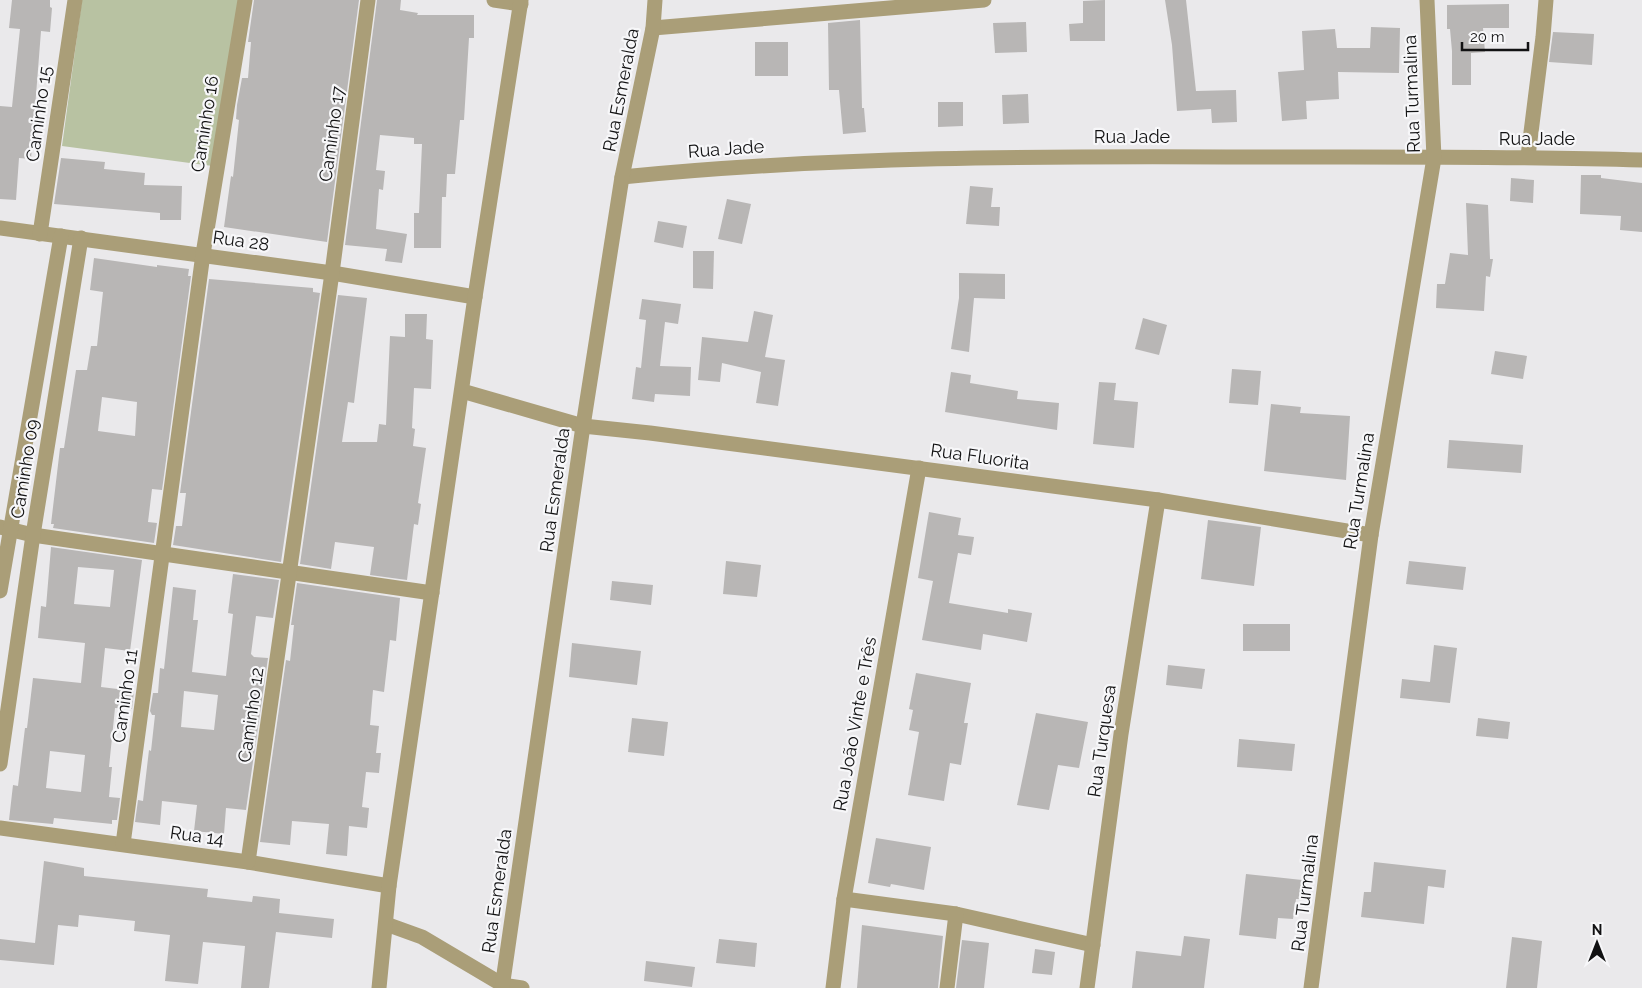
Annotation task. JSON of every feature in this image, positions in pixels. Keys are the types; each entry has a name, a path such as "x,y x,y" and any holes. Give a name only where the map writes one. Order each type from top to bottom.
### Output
{"street":[{"name":"Caminho 15","path":"40,234 75,0"},
{"name":"Caminho 16","path":"164,554 203,254 245,0"},
{"name":"Caminho 17","path":"291,573 368,0"},
{"path":"379,988 389,886 475,297 521,2 494,0"},
{"name":"Rua Esmeralda","path":"503,987 583,426 622,177 652,28 655,0"},
{"path":"652,28 984,0"},
{"name":"Rua Turmalina","path":"1311,988 1371,535 1434,158 1427,0"},
{"path":"1528,156 1544,37 1546,0"},
{"name":"Rua Jade","path":"622,177 719,167 868,160 1082,156 1434,158 1528,156 1642,160"},
{"name":"Rua 28","path":"0,228 203,254 475,297"},
{"name":"Caminho 09","path":"0,591 5,528 61,236"},
{"name":"Caminho 09","path":"0,764 33,535 81,238"},
{"name":"Rua Fluorita","path":"462,390 583,426 1158,500 1371,535"},
{"name":"Rua João Vinte e Três","path":"834,988 844,899 918,468"},
{"name":"Rua Turquesa","path":"1087,988 1121,734 1158,500"},
{"path":"5,528 33,535 432,593"},
{"name":"Caminho 11","path":"123,844 164,554"},
{"name":"Caminho 12","path":"248,862 291,573"},
{"name":"Rua 14","path":"0,828 248,862 389,886"},
{"path":"844,899 956,914 1093,945"},
{"path":"947,988 956,914"},
{"path":"386,924 422,937 503,987 522,988"}],"green space":[{"path":"82,0 243,0 220,167 62,146"}],"building":[{"path":"12,0 50,0 50,7 52,8 50,32 41,31 31,159 19,158 16,200 0,199 0,106 12,107 20,29 9,28"},
{"path":"254,0 359,0 327,242 224,227 231,176 233,177 239,120 236,119 237,105 242,78 248,78 251,42 248,42"},
{"path":"377,0 401,0 400,10 418,13 417,15 474,15 474,38 469,38 464,120 460,120 455,174 447,174 446,197 442,197 441,248 414,248 414,213 419,213 422,144 414,144 414,138 380,135 376,170 385,171 383,190 379,189 376,229 407,234 402,263 385,261 387,249 345,245"},
{"path":"1105,0 1105,41 1070,41 1069,24 1083,23 1083,1"},
{"path":"1165,0 1186,0 1196,91 1236,90 1237,122 1212,123 1211,109 1177,111 1172,45"},
{"path":"1509,4 1509,28 1483,28 1485,52 1471,53 1471,85 1452,85 1452,51 1450,29 1447,29 1447,5"},
{"path":"860,20 862,108 864,108 866,132 843,134 839,90 829,90 828,23"},
{"path":"1026,22 1027,52 995,53 993,23"},
{"path":"1371,27 1400,28 1399,73 1338,72 1339,99 1306,101 1307,119 1282,121 1278,72 1304,70 1302,31 1335,29 1337,48 1370,48"},
{"path":"1553,32 1594,34 1592,65 1549,62"},
{"path":"755,42 788,42 788,76 755,76"},
{"path":"1028,94 1029,123 1003,124 1002,95"},
{"path":"938,102 963,102 963,126 938,127"},
{"path":"61,158 105,162 104,169 145,173 144,185 182,186 181,220 160,220 160,213 54,204"},
{"path":"1581,175 1601,175 1601,178 1642,183 1642,232 1620,230 1621,216 1580,214"},
{"path":"1511,178 1534,180 1533,203 1510,201"},
{"path":"970,186 993,188 991,207 1000,207 999,226 966,224"},
{"path":"727,199 751,204 742,244 718,239"},
{"path":"1466,203 1488,205 1490,259 1493,259 1490,277 1486,276 1484,311 1436,308 1437,284 1445,284 1450,253 1468,255"},
{"path":"658,221 687,226 683,248 654,242"},
{"path":"693,251 714,251 713,289 693,288"},
{"path":"94,258 157,267 157,265 189,269 188,276 191,276 162,490 152,489 148,522 157,523 154,543 53,528 54,524 51,524 60,448 64,448 76,370 87,370 91,346 97,346 103,292 90,290","holes":["102,397 137,402 135,436 98,431"]},
{"path":"959,273 1005,274 1005,299 974,298 969,352 951,349 959,298"},
{"path":"209,279 313,288 313,292 320,293 281,562 173,545 176,526 182,526 186,493 180,493"},
{"path":"338,295 367,298 354,403 348,402 342,442 377,442 379,424 386,425 390,336 405,337 405,314 427,314 426,339 433,340 431,389 414,388 412,428 415,429 413,446 426,448 418,503 421,504 418,525 414,524 407,580 370,575 374,547 335,542 331,569 300,564"},
{"path":"642,299 681,304 678,324 665,322 660,366 691,367 690,396 655,394 654,402 632,399 636,367 641,368 646,320 639,319"},
{"path":"754,311 773,315 765,357 785,360 778,406 756,403 761,372 722,363 720,382 698,380 702,337 748,342"},
{"path":"1143,318 1167,325 1159,355 1135,349"},
{"path":"1495,351 1527,356 1523,379 1491,374"},
{"path":"1232,369 1261,371 1258,405 1229,403"},
{"path":"951,372 971,375 970,383 1018,391 1017,399 1059,403 1057,430 945,412"},
{"path":"1099,382 1116,383 1114,400 1138,402 1134,448 1093,444"},
{"path":"1271,404 1301,407 1300,413 1350,416 1346,480 1264,471"},
{"path":"1449,440 1523,445 1521,473 1447,468"},
{"path":"929,512 961,518 958,535 974,537 971,555 958,553 949,603 1008,613 1008,609 1032,613 1027,642 983,634 981,650 922,640 933,581 918,578"},
{"path":"1208,520 1261,527 1254,586 1201,579"},
{"path":"51,547 142,560 130,651 105,648 101,687 134,691 132,709 115,708 109,767 112,767 109,797 120,798 117,820 112,820 112,824 54,818 53,824 9,820 13,785 18,786 33,678 81,683 85,643 38,638 41,606 46,607","holes":["78,567 114,570 110,607 74,604","50,751 85,755 81,792 46,788"]},
{"path":"726,561 761,565 757,597 723,594"},
{"path":"1409,561 1466,567 1463,590 1406,584"},
{"path":"233,574 279,580 273,618 256,616 251,654 254,657 268,658 246,810 226,808 224,834 194,831 197,805 162,801 160,825 135,822 138,800 143,801 155,715 152,715 150,711 153,693 158,693 160,668 164,669 173,587 196,590 193,620 198,620 192,672 226,676 233,614 228,613","holes":["184,691 218,695 214,730 181,727"]},
{"path":"612,581 653,585 651,605 610,600"},
{"path":"297,583 400,598 396,641 390,640 384,692 373,690 370,725 379,726 376,753 381,753 379,773 366,772 362,807 369,808 367,828 349,826 347,856 326,854 329,824 292,821 290,845 260,842 286,660 290,661 294,625 291,625"},
{"path":"1243,624 1290,624 1290,651 1243,651"},
{"path":"572,643 641,651 637,685 569,677"},
{"path":"1434,645 1457,648 1450,703 1400,698 1402,679 1430,682"},
{"path":"1168,665 1205,669 1202,689 1166,685"},
{"path":"916,673 971,683 964,723 968,723 961,765 950,763 944,801 908,795 919,732 909,730 913,710 909,709"},
{"path":"1036,713 1088,722 1079,768 1058,765 1049,810 1017,805"},
{"path":"632,718 668,722 664,756 628,752"},
{"path":"1478,718 1510,722 1508,739 1476,736"},
{"path":"1239,739 1295,744 1292,771 1237,767"},
{"path":"876,838 931,847 924,890 891,884 890,887 868,883"},
{"path":"44,861 84,868 84,876 208,889 207,897 252,902 253,896 280,899 279,913 334,919 332,938 276,932 269,988 241,988 245,946 203,942 198,984 165,981 170,935 134,931 135,921 79,915 78,927 58,925 54,965 0,960 0,939 35,943"},
{"path":"1374,862 1446,870 1444,888 1428,886 1424,924 1361,917 1364,892 1371,892"},
{"path":"1246,874 1302,880 1299,899 1296,899 1293,919 1278,918 1276,939 1239,935"},
{"path":"862,925 943,936 938,988 857,988"},
{"path":"1184,936 1210,939 1204,988 1132,988 1136,951 1181,956"},
{"path":"1512,937 1542,941 1537,988 1506,988"},
{"path":"719,939 757,943 755,967 716,963"},
{"path":"962,940 989,943 984,988 956,988"},
{"path":"1035,949 1055,952 1052,975 1032,973"},
{"path":"646,961 695,967 692,987 644,981"}]}
